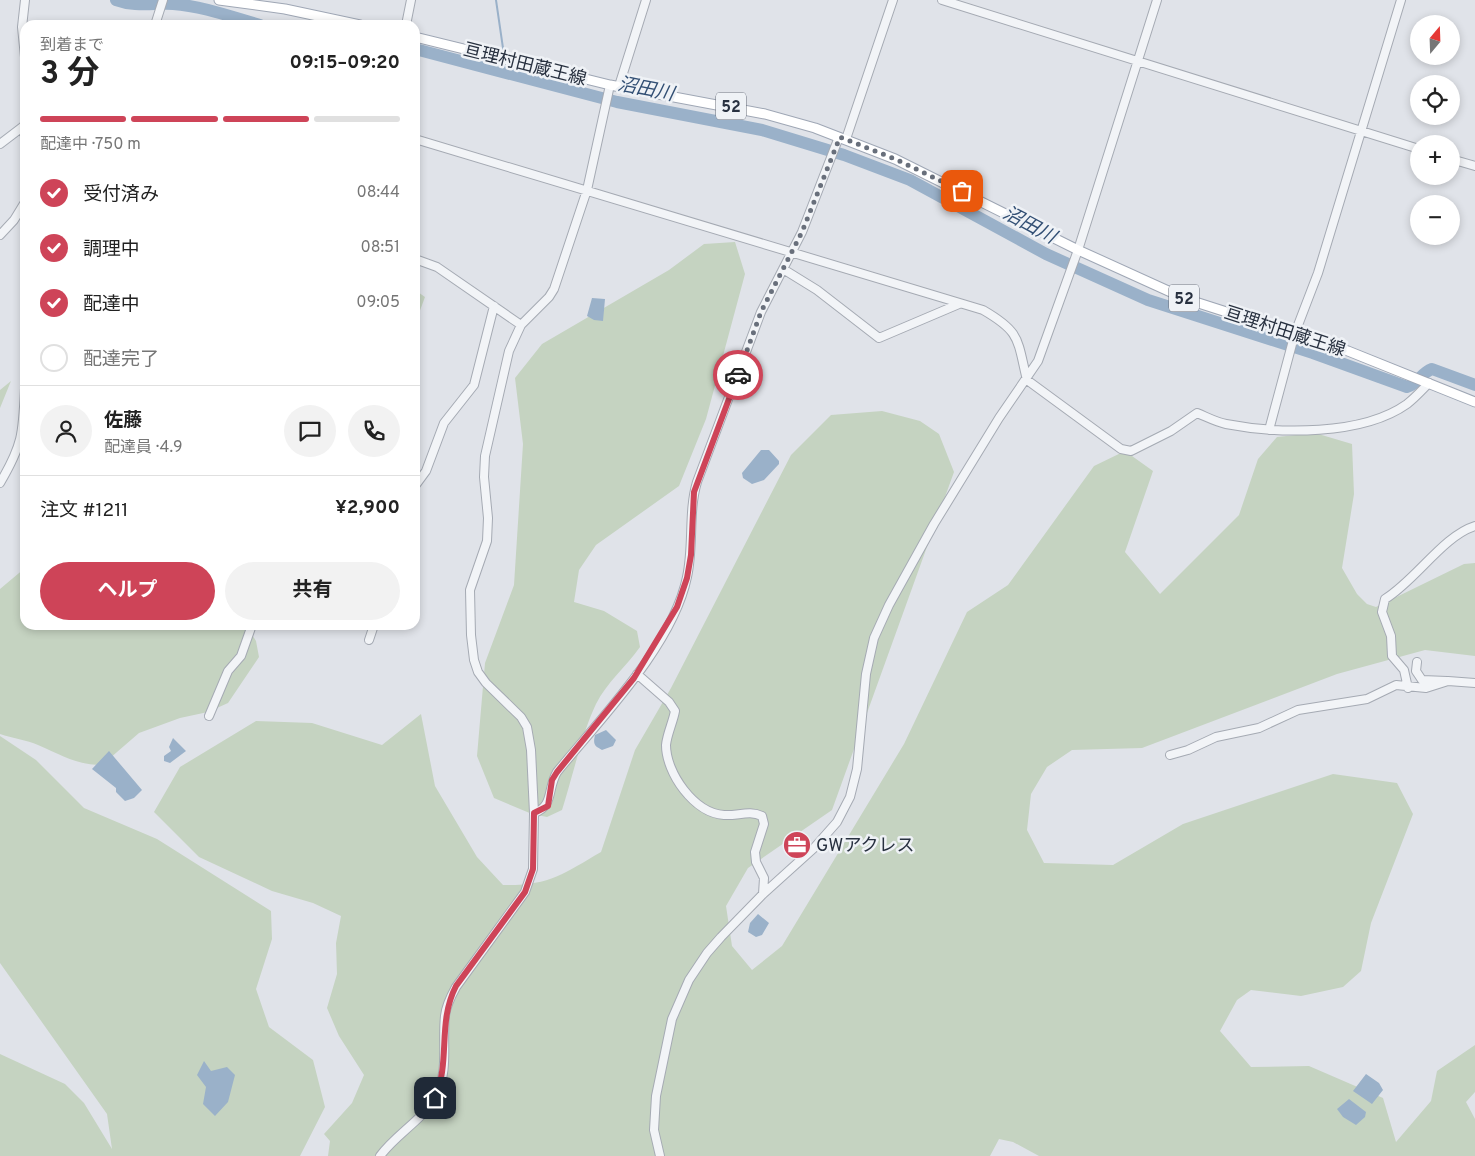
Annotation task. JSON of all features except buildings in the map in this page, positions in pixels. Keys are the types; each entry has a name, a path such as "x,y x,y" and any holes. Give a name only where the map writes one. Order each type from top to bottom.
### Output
{"main road":[{"path":"219,0 285,9 337,20"},
{"name":"亘理村田蔵王線","path":"420,38 615,86 765,114 843,138 920,171 1078,250 1186,299 1295,333 1413,376 1475,402"}],"street":[{"path":"23,20 25,0"},
{"path":"157,20 163,0"},
{"path":"407,20 411,0"},
{"path":"380,1156 427,1109 435,1098 443,1074 445,1016 448,1002 456,986 525,892 533,869 534,813 531,750 527,727 521,716 486,683 478,672 474,660 471,635 470,590 487,541 488,518 484,477 485,456 509,351 521,325 549,297 554,289 587,190 615,86 646,0"},
{"path":"534,813 548,806 552,780 557,772 637,674 677,607 687,578 691,555 694,492 697,482 761,312 810,214 843,138 893,0"},
{"path":"942,0 1410,146"},
{"path":"660,1156 654,1130 656,1096 672,1019 689,980 707,953 763,894 814,848 837,822 850,797 856,769 866,674 874,638 889,605 934,524 999,418 1027,380 1048,338 1078,250 1157,0"},
{"path":"1269,430 1295,333 1318,273 1401,0"},
{"path":"0,144 20,129"},
{"path":"420,140 983,310 1011,329 1017,336 1027,380 1122,449 1131,451 1171,432 1197,413 1224,424 1269,430 1314,429 1367,422 1407,404 1426,382"},
{"path":"1460,162 1475,166"},
{"path":"0,235 20,210"},
{"path":"420,262 437,267 521,325"},
{"path":"783,269 816,290 879,338 960,304"},
{"path":"420,479 426,471 444,423 474,385 494,306"},
{"path":"0,483 14,459 20,444"},
{"path":"1408,688 1404,670 1392,656 1391,636 1382,612 1385,598 1408,582 1455,537 1475,526"},
{"path":"209,716 228,671 241,656 250,630"},
{"path":"369,640 372,630"},
{"path":"1418,662 1416,671 1422,680 1475,683"},
{"path":"637,674 669,702 675,711 666,742 667,755 680,785 709,811 724,815 748,813 762,816 764,824 755,852 756,862 764,878 763,894"},
{"path":"1170,755 1188,750 1216,736 1259,728 1298,710 1367,699 1396,686 1426,688 1448,681"}],"green space":[{"path":"735,242 745,274 706,419 679,486 596,545 579,570 574,602 604,611 637,631 640,647 600,696 596,704 582,742 562,810 547,817 532,814 494,798 477,756 485,663 514,585 523,444 515,378 542,344 669,270 704,244"},
{"path":"420,294 425,297 420,310"},
{"path":"11,381 0,408 0,390"},
{"path":"882,411 920,421 939,434 954,472 832,810 748,868 726,906 732,946 752,970 782,946 904,744 967,612 1008,585 1094,466 1125,451 1153,471 1125,552 1160,594 1239,515 1258,459 1277,437 1315,433 1352,444 1354,494 1342,568 1357,594 1367,604 1376,607 1464,564 1475,563 1475,656 1425,650 1337,674 1142,748 1072,750 1047,767 1031,794 1027,830 1044,863 1113,865 1183,824 1333,774 1397,783 1413,814 1371,923 1361,971 1343,987 1301,996 1251,990 1237,1000 1220,1031 1251,1067 1309,1066 1383,1098 1396,1142 1431,1101 1437,1071 1475,1045 1475,1092 1466,1102 1475,1119 1475,1156 1039,1156 1013,1142 999,1139 990,1156 328,1156 330,1141 324,1134 352,1103 364,1075 339,1036 327,1008 337,974 336,943 341,916 313,903 272,891 199,857 154,812 180,767 256,721 312,723 382,745 421,714 435,786 477,857 503,885 519,885 544,881 565,872 601,852 635,750 671,688 791,455 831,415"},
{"path":"20,572 20,630 249,630 256,641 259,657 228,703 208,712 180,718 139,733 102,765 77,761 34,743 0,734 0,589"},
{"path":"0,736 36,760 84,808 157,839 271,911 272,939 256,989 269,1027 313,1060 325,1107 300,1156 0,1156 0,1054 65,1084 84,1103 112,1149 107,1114 0,963"}],"water":[{"path":"592,298 605,299 603,321 594,320 587,316"},
{"path":"761,450 769,450 779,461 779,464 764,480 752,484 743,478 742,473"},
{"path":"606,730 616,740 613,746 602,750 595,744 595,735"},
{"path":"173,738 186,751 170,763 164,761 164,756 171,751 169,747"},
{"path":"109,751 142,790 134,798 125,801 116,792 116,788 92,769"},
{"path":"758,914 769,923 762,935 756,937 748,932 750,923"},
{"path":"204,1061 211,1071 227,1067 235,1075 228,1102 215,1116 203,1104 206,1087 197,1075"},
{"path":"1366,1074 1379,1083 1383,1090 1372,1104 1353,1091"},
{"path":"1349,1099 1366,1112 1365,1117 1356,1125 1343,1117 1337,1109"}],"waterway":[{"name":"沼田川","path":"116,0 137,4 173,4 195,7 243,20"},
{"path":"496,0 504,55"},
{"name":"沼田川","path":"420,50 617,102 762,130 844,155 910,180 1046,254 1148,300 1313,353 1407,387 1411,386 1432,369 1475,385"},
{"path":"504,62 505,72"}],"way so far":[{"path":"738,375 761,312 802,232 840,137 895,159 962,191"}],"place":[{"name":"GWアクレス","path":"797,845"}],"route":[{"path":"435,1098 443,1074 445,1016 448,1002 456,986 525,892 533,869 534,813 544,810 548,806 552,780 557,772 634,678 647,660 677,607 687,578 691,555 694,492 738,375"}]}
